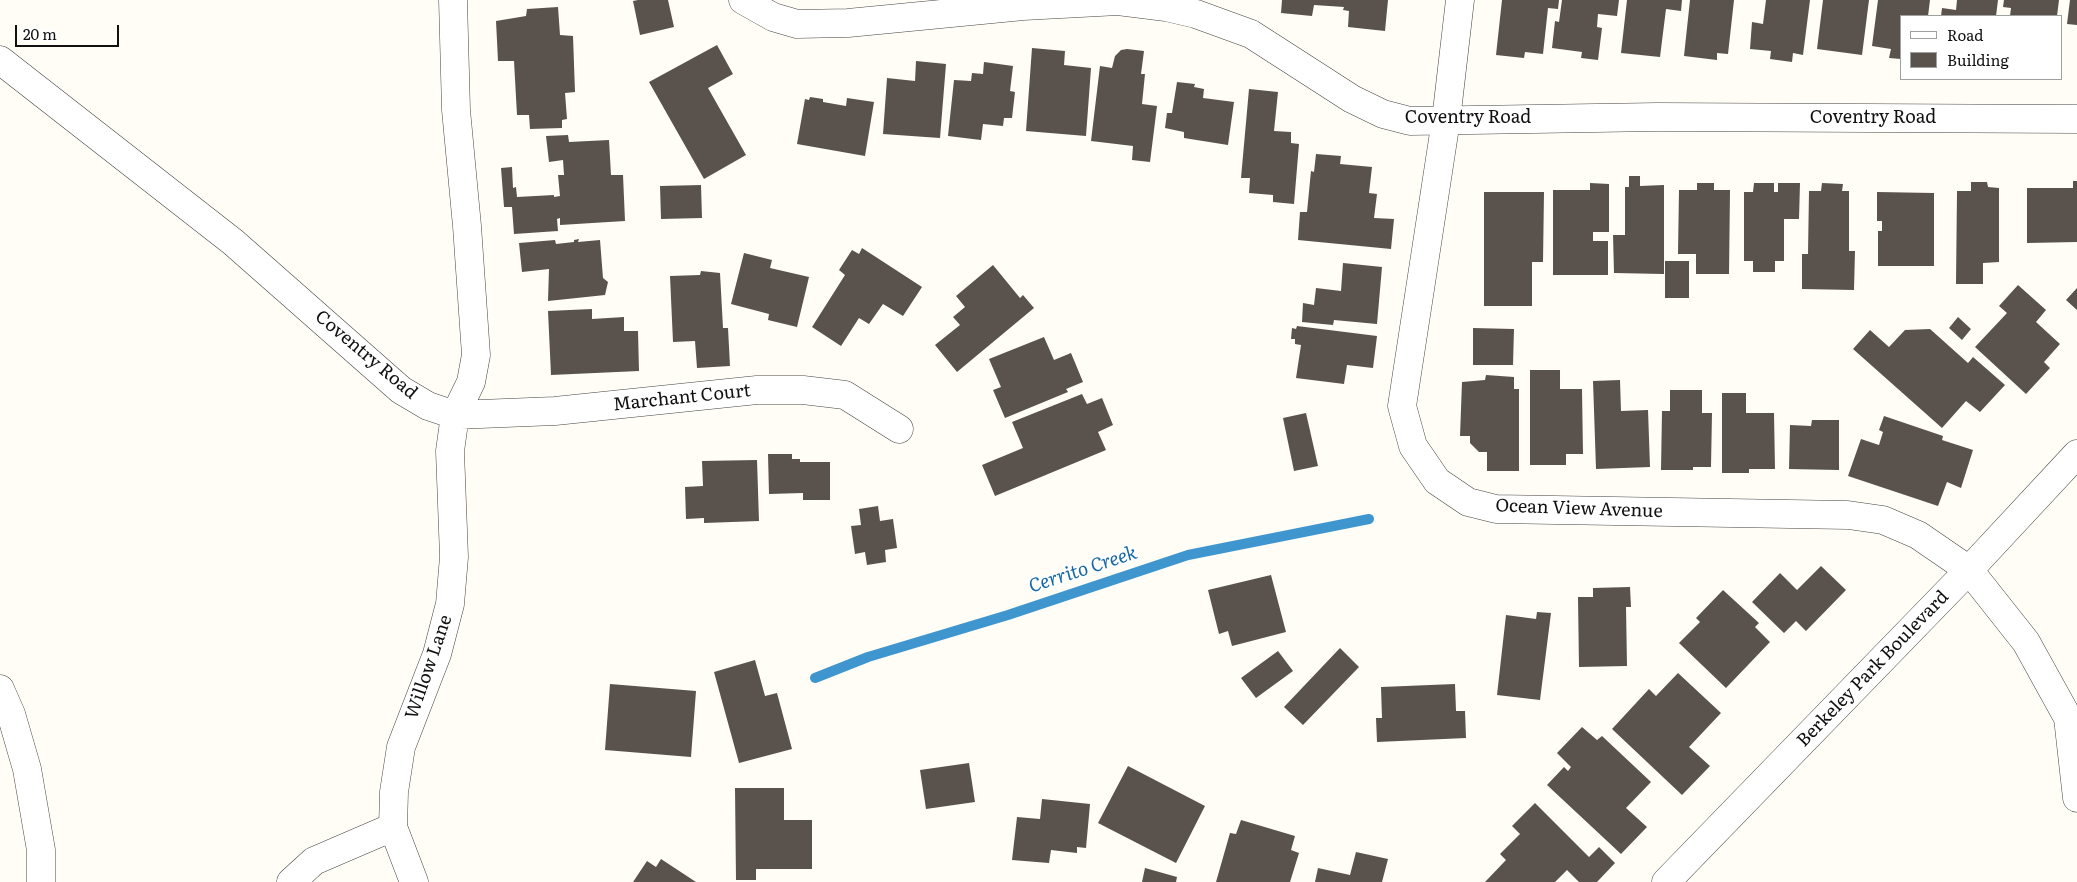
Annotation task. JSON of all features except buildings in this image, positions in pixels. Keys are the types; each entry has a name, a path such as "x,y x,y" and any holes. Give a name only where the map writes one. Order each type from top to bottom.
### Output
{"street":[{"path":"453,0 456,110 468,226 476,355 471,382 455,415"},
{"name":"Coventry Road","path":"743,0 773,17 797,24 848,23 1023,6 1118,0 1196,14 1251,34 1352,99 1383,114 1410,121 1657,117 2077,119"},
{"name":"Ocean View Avenue","path":"1460,0 1446,120 1402,406 1413,446 1437,482 1468,502 1496,509 1848,515 1883,520 1918,535 1969,570 2026,642 2068,718 2077,798"},
{"name":"Coventry Road","path":"0,60 233,242 401,390 428,406 455,415"},
{"name":"Marchant Court","path":"455,415 555,411 757,390 803,390 845,395 899,429"},
{"name":"Willow Lane","path":"393,827 394,792 401,747 437,654 450,604 454,557 450,451 455,415"},
{"name":"Berkeley Park Boulevard","path":"1666,882 1969,570 2077,454"},
{"path":"0,689 11,714 28,769 41,850 41,882"},
{"path":"291,882 314,861 393,827 414,882"}],"waterway":[{"name":"Cerrito Creek","path":"815,678 868,657 1008,615 1188,555 1369,519"}]}
